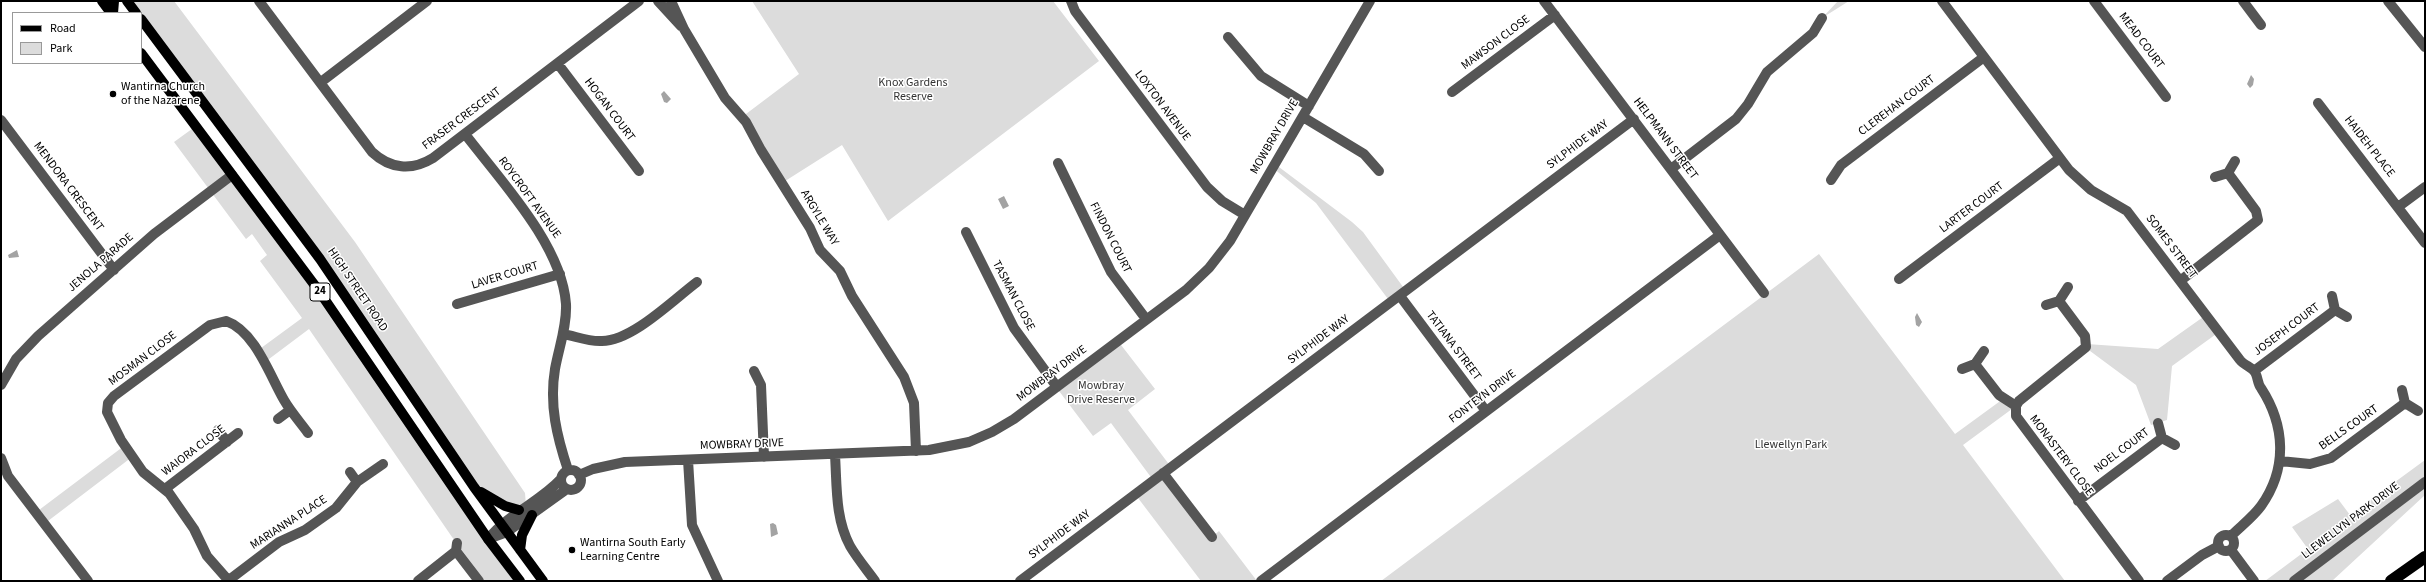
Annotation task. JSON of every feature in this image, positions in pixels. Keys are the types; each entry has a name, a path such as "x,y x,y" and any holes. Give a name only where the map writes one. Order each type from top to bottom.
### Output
{"highway":[{"path":"2391,581 2425,556"}],"main road":[{"path":"102,1 111,12"},
{"path":"112,12 114,1"},
{"path":"127,1 135,12"},
{"name":"HIGH STREET ROAD","path":"142,21 320,259 474,487 543,581"},
{"name":"24","path":"142,54 307,274 488,539 520,581"},
{"path":"371,366 377,362 380,348"},
{"path":"474,487 505,506 519,510"},
{"path":"520,550 522,535 532,515"}],"street":[{"name":"FRASER CRESCENT","path":"259,1 372,152 387,163 402,167 419,166 433,158 637,4 648,1"},
{"name":"ARGYLE WAY","path":"658,1 684,29"},
{"name":"ARGYLE WAY","path":"672,1 684,29 729,104 746,122 761,150 810,228 820,250 840,271 852,296 904,377 914,403 916,451"},
{"name":"LOXTON AVENUE","path":"1071,1 1075,11 1207,187 1222,201 1245,215"},
{"name":"HELPMANN STREET","path":"1544,1 1764,293"},
{"name":"SOMES STREET","path":"1942,1 2060,158 2079,180 2127,211 2240,360 2254,371 2258,383 2270,401 2278,422 2280,461 2274,482 2262,505 2231,536"},
{"name":"MEAD COURT","path":"2094,1 2166,97"},
{"path":"2243,1 2261,25"},
{"path":"321,82 423,2"},
{"name":"MOWBRAY DRIVE","path":"579,475 593,469 626,462 764,456 835,455 949,448 992,432 1057,386 1204,274 1225,248 1245,215 1303,117 1366,2"},
{"path":"2392,4 2425,47"},
{"name":"MAWSON CLOSE","path":"1452,92 1555,15"},
{"path":"1671,169 1736,119 1748,104 1767,72 1813,33 1822,18"},
{"path":"1228,37 1261,76 1309,106"},
{"name":"CLEREHAN COURT","path":"1831,180 1841,165 1984,57"},
{"name":"HOGAN COURT","path":"558,64 639,171"},
{"name":"HAIDEH PLACE","path":"2318,103 2425,243"},
{"path":"1303,117 1364,154 1379,171"},
{"name":"SYLPHIDE WAY","path":"1020,581 1634,119"},
{"name":"MENDORA CRESCENT","path":"1,120 114,270"},
{"name":"ROYCROFT AVENUE","path":"465,134 541,235 552,254 560,274 566,304 563,334 554,381 553,406 559,445 568,470"},
{"name":"LARTER COURT","path":"1899,279 2060,158"},
{"path":"2215,176 2228,173 2235,161"},
{"name":"FINDON COURT","path":"1058,163 1111,272 1146,319"},
{"path":"2180,281 2258,220 2256,211 2228,173"},
{"name":"JENOLA PARADE","path":"1,385 22,352 163,226 232,175"},
{"path":"2398,207 2425,187"},
{"name":"TASMAN CLOSE","path":"966,232 1014,328 1057,386"},
{"name":"FONTEYN DRIVE","path":"1261,581 1720,235"},
{"name":"LAVER COURT","path":"457,304 560,274"},
{"path":"563,334 602,341 620,337 633,331 697,282"},
{"path":"2046,305 2059,301 2068,288"},
{"name":"TATIANA STREET","path":"1400,296 1486,411"},
{"name":"JOSEPH COURT","path":"2332,296 2335,310 2347,317"},
{"name":"MONASTERY CLOSE","path":"2059,301 2085,336 2086,347 2021,398 2016,406 2016,416 2138,581"},
{"name":"JOSEPH COURT","path":"2254,371 2335,310"},
{"name":"MOSMAN CLOSE","path":"229,580 207,556 194,528 165,489 151,480 128,451 110,420 107,406 114,396 210,325 226,321 240,329 266,363 290,410 308,433"},
{"path":"1962,369 1975,364 1984,351"},
{"path":"1975,364 1999,396 2016,406"},
{"path":"754,371 762,385 764,456"},
{"path":"2402,390 2405,403 2418,411"},
{"name":"BELLS COURT","path":"2280,461 2315,464 2331,458 2405,403"},
{"path":"278,419 290,410"},
{"name":"NOEL COURT","path":"2158,423 2162,438 2175,446"},
{"path":"218,430 226,442"},
{"name":"WAIORA CLOSE","path":"165,489 238,434"},
{"name":"NOEL COURT","path":"2078,500 2162,438"},
{"path":"835,455 838,507 843,530 854,552 875,581"},
{"path":"1,458 5,478 88,581"},
{"path":"688,460 692,525 718,581"},
{"name":"MARIANNA PLACE","path":"229,580 279,542 305,530 336,508 358,482 383,464"},
{"path":"488,539 500,524 552,488 561,479 563,473 568,470 574,471 579,475 579,485 573,489 567,488 562,485 561,479"},
{"path":"350,472 358,482"},
{"path":"1163,473 1212,537"},
{"name":"LLEWELLYN PARK DRIVE","path":"2294,581 2425,482"},
{"path":"488,539 507,532 567,488"},
{"path":"2167,581 2202,555 2219,546 2221,537 2226,535 2231,536 2235,543 2231,550"},
{"path":"2219,546 2224,551 2231,550"},
{"path":"418,581 457,547 478,581"},
{"path":"2231,550 2254,581"}],"green space":[{"path":"127,1 174,1 355,242 525,493 526,506 519,510 474,487 320,259 142,21 142,12 135,12"},
{"name":"Knox Gardens Reserve","path":"752,1 1053,1 1099,61 888,221 842,145 782,183 742,117 799,74"},
{"path":"1838,1 1849,1 1822,18"},
{"path":"196,126 520,581 485,581 452,537 309,329 265,362 257,351 302,318 260,261 267,255 252,234 246,239 174,142"},
{"path":"1275,164 1363,232 1406,291 1391,303 1316,203 1273,168"},
{"name":"Llewellyn Park","path":"1819,254 1955,434 2003,399 2016,406 1963,445 2065,581 1381,581"},
{"path":"2206,315 2219,332 2172,366 2167,420 2151,425 2136,385 2086,348 2087,344 2158,349"},
{"name":"Mowbray Drive Reserve","path":"1118,341 1155,389 1128,410 1171,467 1164,473 1212,537 1219,531 1257,581 1201,581 1135,494 1153,480 1111,423 1093,436 1056,387"},
{"path":"124,446 132,457 44,524 35,513"},
{"path":"2425,460 2425,495 2332,581 2265,581 2308,549 2292,527 2338,499 2350,515"}],"shaded area":[{"path":"2251,75 2254,79 2253,85 2250,88 2247,84"},
{"path":"664,91 671,99 667,103 664,102 661,94"},
{"path":"1004,196 1009,206 1003,209 998,199"},
{"path":"17,250 19,257 9,258 8,255"},
{"path":"1917,313 1922,322 1919,327 1916,325 1915,317"},
{"path":"773,523 776,525 778,534 771,537 770,524"}],"place":[{"name":"Wantirna Church of the Nazarene","path":"113,94"},
{"name":"Wantirna South Early Learning Centre","path":"572,550"}]}
